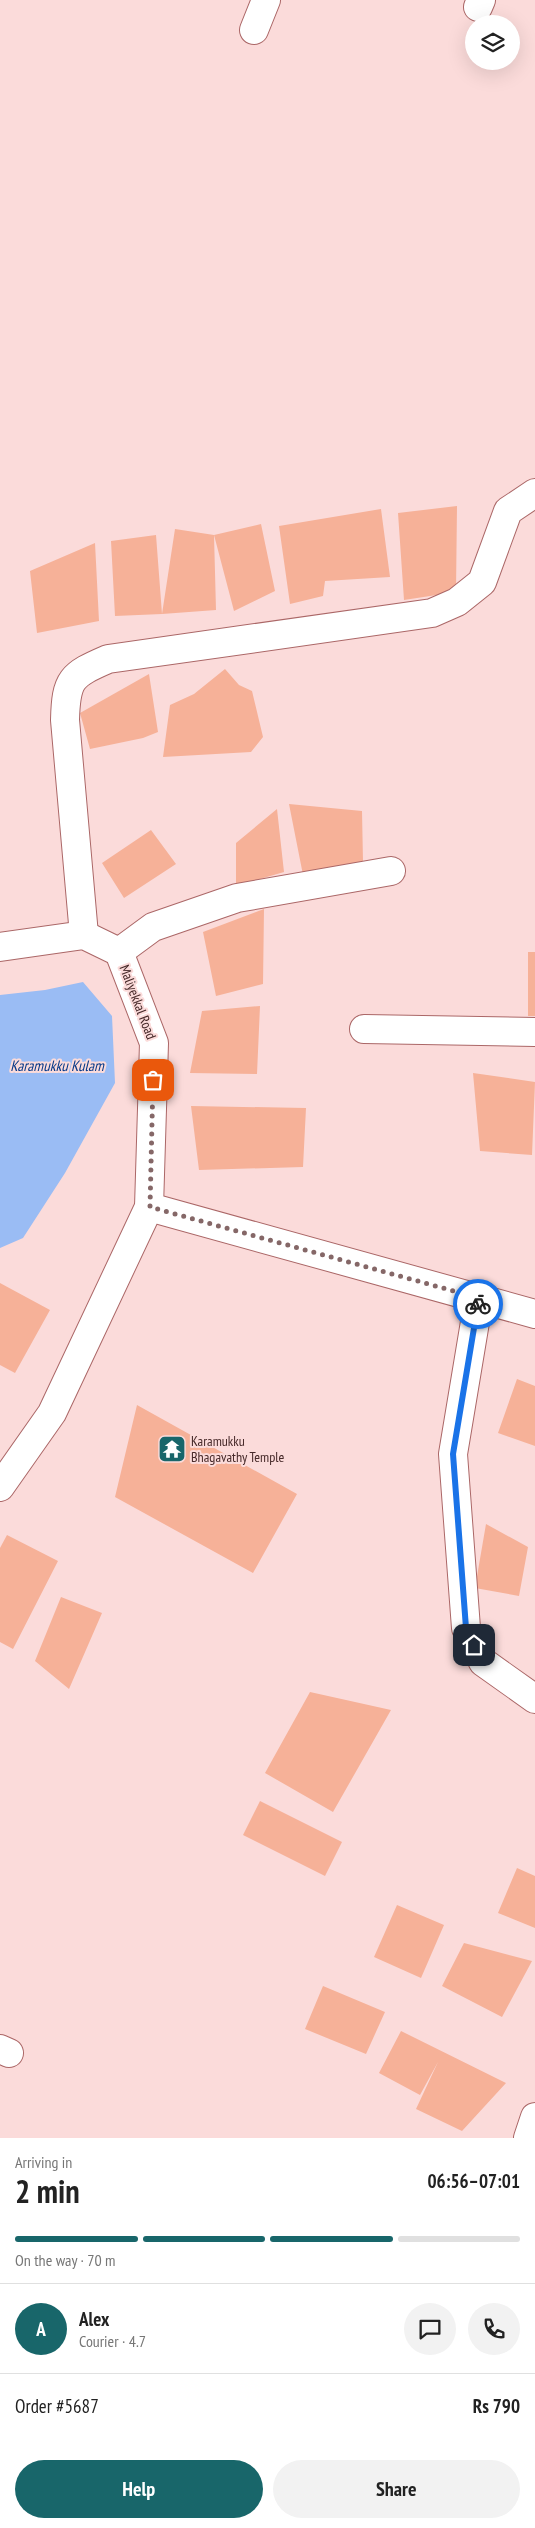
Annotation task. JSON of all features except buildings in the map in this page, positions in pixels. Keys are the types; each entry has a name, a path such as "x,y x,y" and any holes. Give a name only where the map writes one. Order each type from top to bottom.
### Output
{"street":[{"path":"254,30 266,0"},
{"path":"0,947 84,935 65,720 65,693 72,679 86,668 108,659 432,613 457,602 482,582 508,511 535,493"},
{"path":"119,952 153,927 237,898 391,871"},
{"name":"Maliyekkal Road","path":"84,935 119,952 154,1043 150,1207"},
{"path":"364,1029 535,1032"},
{"path":"0,1487 52,1413 150,1207 535,1314"},
{"path":"479,1298 453,1454 466,1628 483,1662 535,1699"},
{"path":"528,2138 535,2117"}],"water":[{"name":"Karamukku Kulam","path":"83,982 112,1016 115,1083 65,1173 23,1238 0,1248 0,995 45,990"}],"way so far":[{"path":"153,1080 150,1207 479,1298 478,1304"}],"place":[{"name":"Karamukku Bhagavathy Temple","path":"172,1449"}],"route":[{"path":"474,1645 466,1628 453,1454 478,1304"}]}
